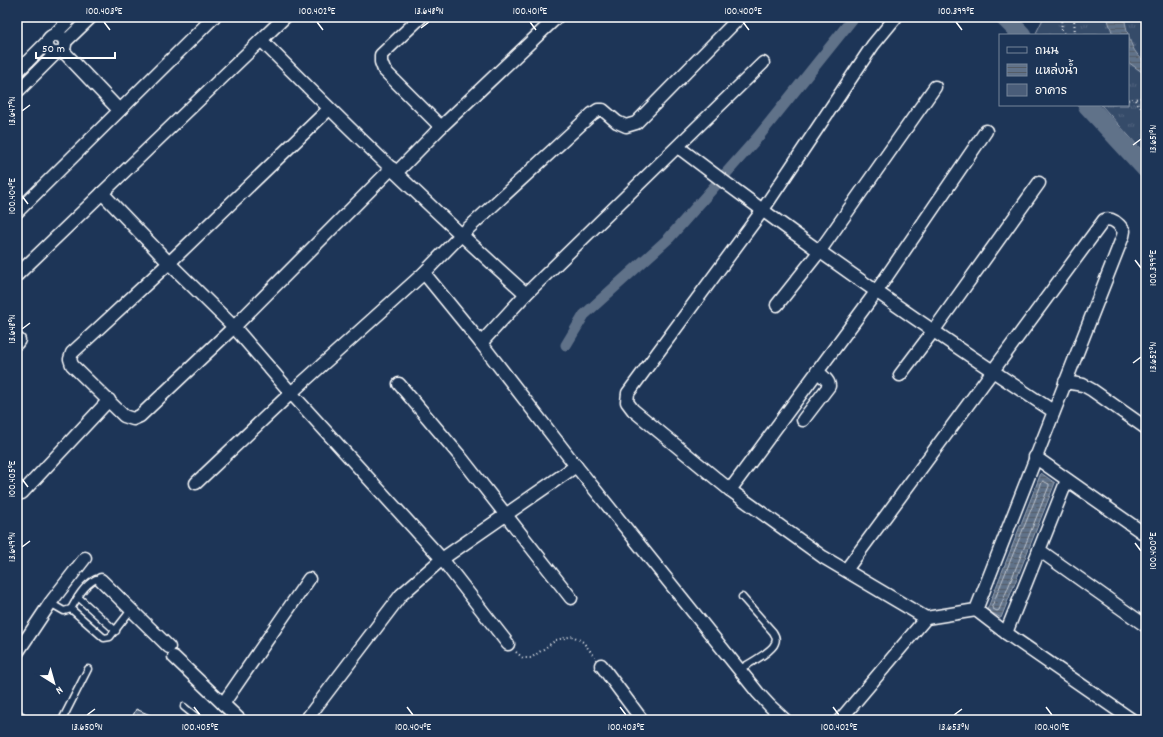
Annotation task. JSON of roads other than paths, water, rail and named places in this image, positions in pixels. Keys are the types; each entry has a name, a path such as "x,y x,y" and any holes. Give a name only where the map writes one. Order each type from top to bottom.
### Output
{"street":[{"path":"17,72 72,17"},
{"path":"17,92 91,17"},
{"path":"17,212 214,17"},
{"path":"17,275 285,17"},
{"path":"421,17 382,55 381,62 384,70 442,127"},
{"path":"329,109 169,263 72,353 70,359 72,365 124,416 133,419 140,416 234,327 394,170 442,127 557,17"},
{"path":"196,483 291,393 424,273 461,235 586,120 598,110 603,110 617,122 626,126 636,123 740,17"},
{"path":"896,17 872,46 762,211 628,394 627,402 633,410 730,490 823,557 926,618 976,610 1006,633 1132,720"},
{"path":"50,39 59,36 61,49 119,110"},
{"path":"50,39 49,52 61,49"},
{"path":"261,40 329,109 461,235 526,294"},
{"path":"481,343 526,294 763,64"},
{"path":"777,305 819,252 935,87"},
{"path":"730,490 876,292 986,131"},
{"path":"678,147 819,252 993,372 1053,411"},
{"path":"900,375 1039,183"},
{"path":"102,193 169,263 234,327 291,393 442,560 508,644"},
{"path":"846,570 1104,220 1108,218 1121,227 1124,231 1123,236 976,610"},
{"path":"424,273 481,343 576,466 770,706 784,720"},
{"path":"803,420 829,386 829,383 825,378 817,371"},
{"path":"1065,382 1082,385 1092,390 1146,428"},
{"path":"399,384 459,455 571,598"},
{"path":"22,493 109,400"},
{"path":"1035,458 1146,535"},
{"path":"306,720 401,594 442,560 576,466"},
{"path":"1006,633 1067,480"},
{"path":"1039,550 1146,626"},
{"path":"17,653 50,603 85,558"},
{"path":"223,704 309,579"},
{"path":"101,580 240,720"},
{"path":"840,720 926,618"},
{"path":"600,665 642,720"}],"lane":[{"path":"50,603 64,611 71,609 78,596 91,582 96,579 101,580"},
{"path":"78,596 116,631"},
{"path":"740,669 772,648 776,642 776,637 773,632 742,597"},
{"path":"71,609 104,638 110,638 131,610"},
{"path":"62,720 88,669"},
{"path":"184,706 200,720"}],"water":[{"path":"1107,17 1124,17 1128,34 1113,34"},
{"path":"1129,39 1136,53 1146,62 1146,75 1129,63"},
{"path":"1041,473 1055,483 1001,618 987,610"}],"waterway":[{"path":"566,345 584,315 669,238 758,137 854,17"},
{"path":"1004,17 1021,34"},
{"path":"1088,106 1146,169"}]}
